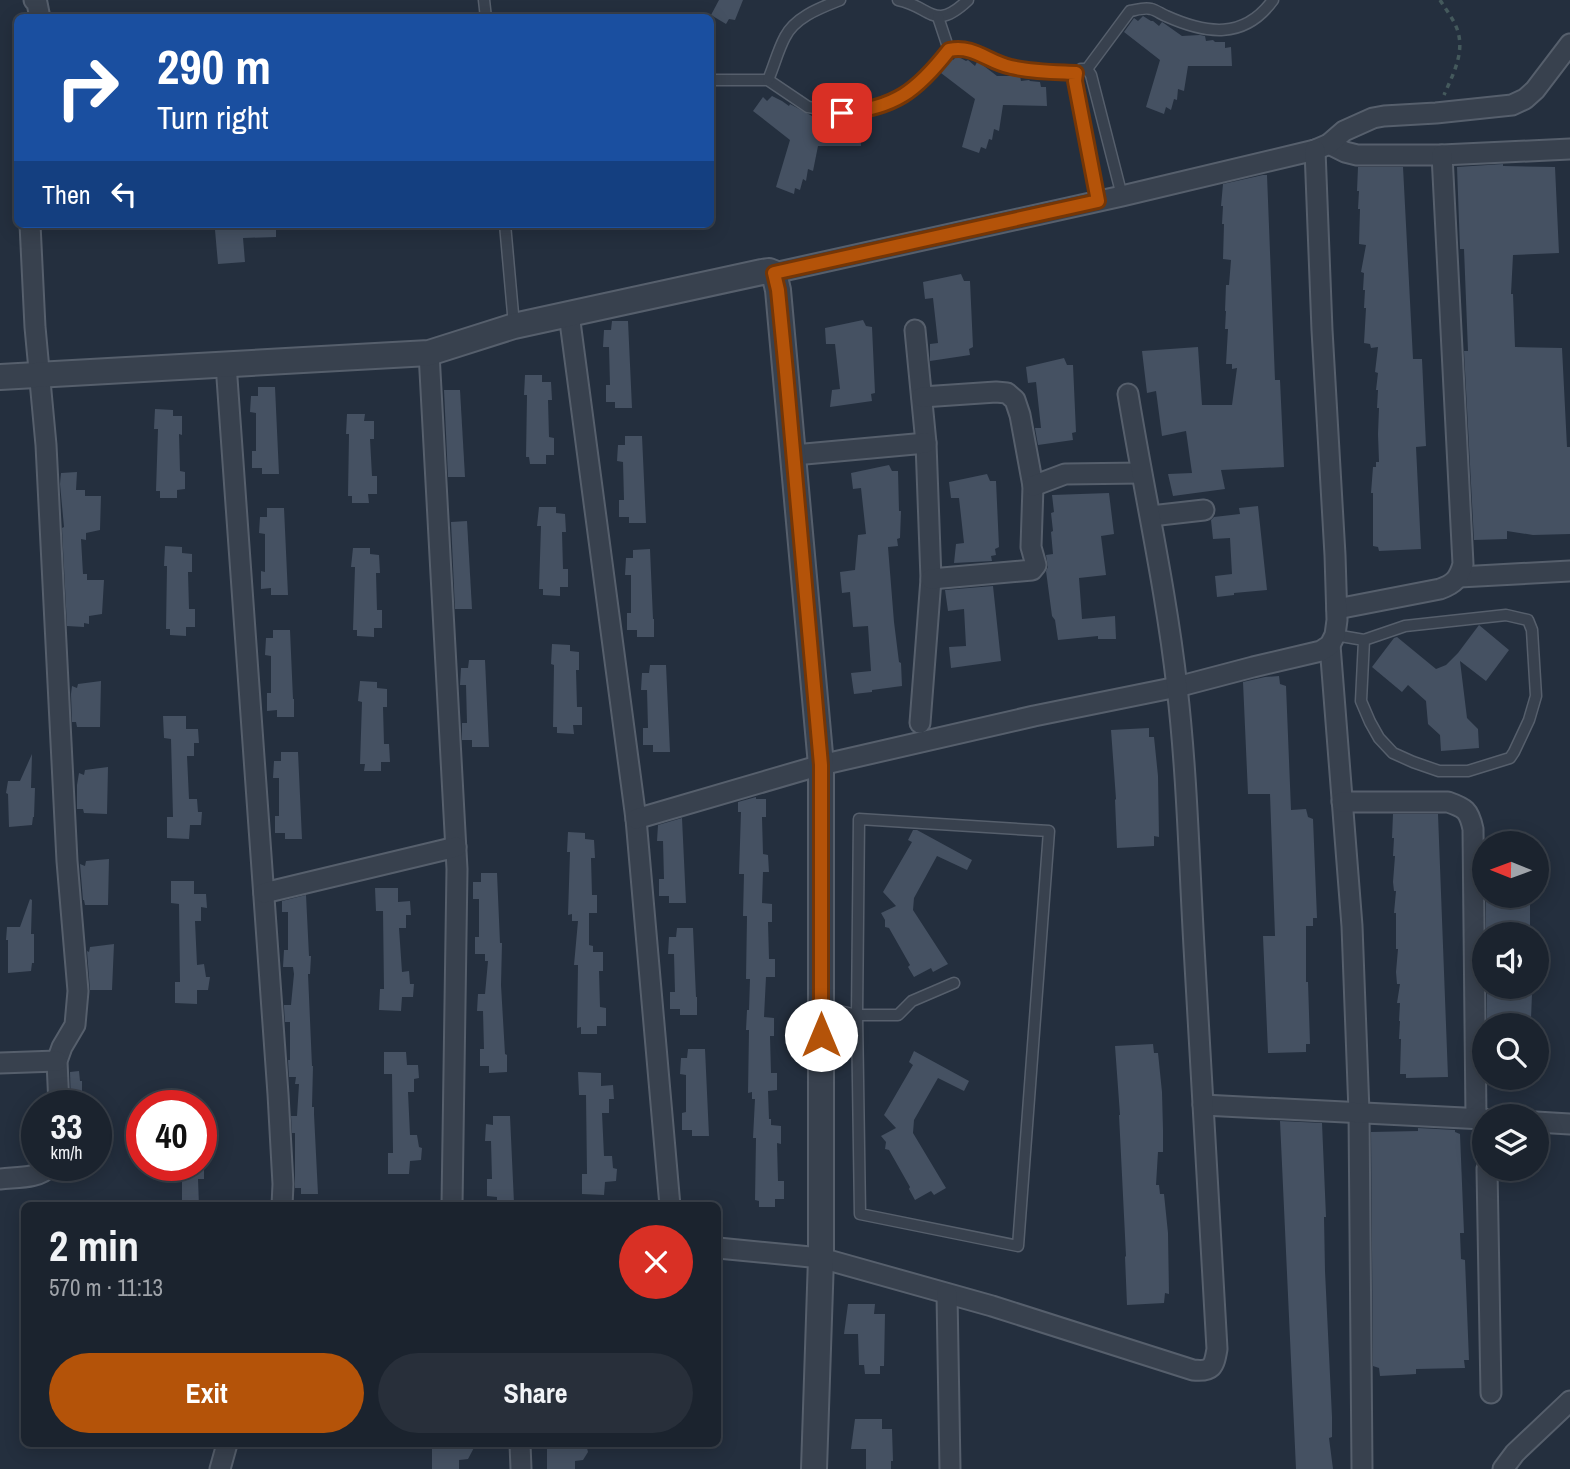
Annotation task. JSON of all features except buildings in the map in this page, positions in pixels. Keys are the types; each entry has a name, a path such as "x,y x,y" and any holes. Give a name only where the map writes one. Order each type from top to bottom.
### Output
{"street":[{"path":"0,377 429,353 514,326 762,272 774,273 1122,196 1322,147 1344,131 1373,118 1512,105 1535,90 1570,44"},
{"path":"1322,147 1357,155 1441,155 1570,149"},
{"path":"1322,147 1321,316 1337,609 1332,640 1352,926 1359,1112 1363,1469"},
{"path":"1337,609 1440,589 1452,584 1459,577 1463,564 1441,155"},
{"path":"30,228 35,327 46,445 67,861 78,991 75,1025 57,1061 58,1090"},
{"path":"774,273 778,290 794,455 821,765 821,1258 814,1469"},
{"path":"569,314 636,819 670,1202"},
{"path":"915,330 926,443 931,579 920,723"},
{"path":"429,353 457,869 452,1202"},
{"path":"226,364 278,1094 282,1202"},
{"path":"922,397 996,391 1007,393 1015,400 1020,415 1033,486 1031,547 1036,565 1032,570 931,579"},
{"path":"721,1248 821,1258 1193,1370 1209,1370 1215,1363 1217,1349 1177,687 1151,516 1128,394"},
{"path":"794,455 926,443"},
{"path":"1033,486 1065,474 1141,473"},
{"path":"1151,516 1204,510"},
{"path":"1459,577 1570,571"},
{"path":"636,819 821,765 1034,716 1177,687 1321,652 1332,640"},
{"path":"1342,802 1448,802 1463,807 1470,815 1474,829 1480,1104"},
{"path":"264,893 456,847"},
{"path":"0,1063 57,1061"},
{"path":"1203,1105 1472,1119"},
{"path":"1549,1123 1570,1124"},
{"path":"0,1179 21,1177"},
{"path":"1487,1181 1491,1393"},
{"path":"947,1294 950,1469"},
{"path":"1503,1469 1570,1401"},
{"path":"220,1469 226,1447"},
{"path":"520,1447 520,1469"}],"lane":[{"path":"768,80 785,37 793,26 807,15 841,0"},
{"path":"898,0 938,17 959,8 968,0"},
{"path":"1098,201 1075,81 1128,5 1150,8 1165,16 1217,31 1250,23 1266,10 1273,0"},
{"path":"938,17 949,50"},
{"path":"714,80 768,80 808,107 842,113 865,111 899,99 937,66 949,50 967,49 1013,68 1081,71 1091,75 1122,196"},
{"path":"505,228 514,326"},
{"path":"1332,640 1364,640 1405,626 1506,615 1528,620 1532,630 1536,696 1529,720 1510,758 1468,771 1439,771 1393,753 1378,738 1361,701 1364,640"},
{"path":"859,819 1049,831 1018,1246 860,1214 858,1015 859,819"},
{"path":"821,1007 858,1015 898,1015 912,1001 954,983"}],"path":[{"path":"1436,113 1458,63 1461,43 1456,25 1440,0"}],"route":[{"path":"821,1035 821,765 786,372 774,273 1098,201 1075,81 1076,73 1013,68 977,52 958,48 949,50 937,66 899,99 865,111 842,113"}]}
